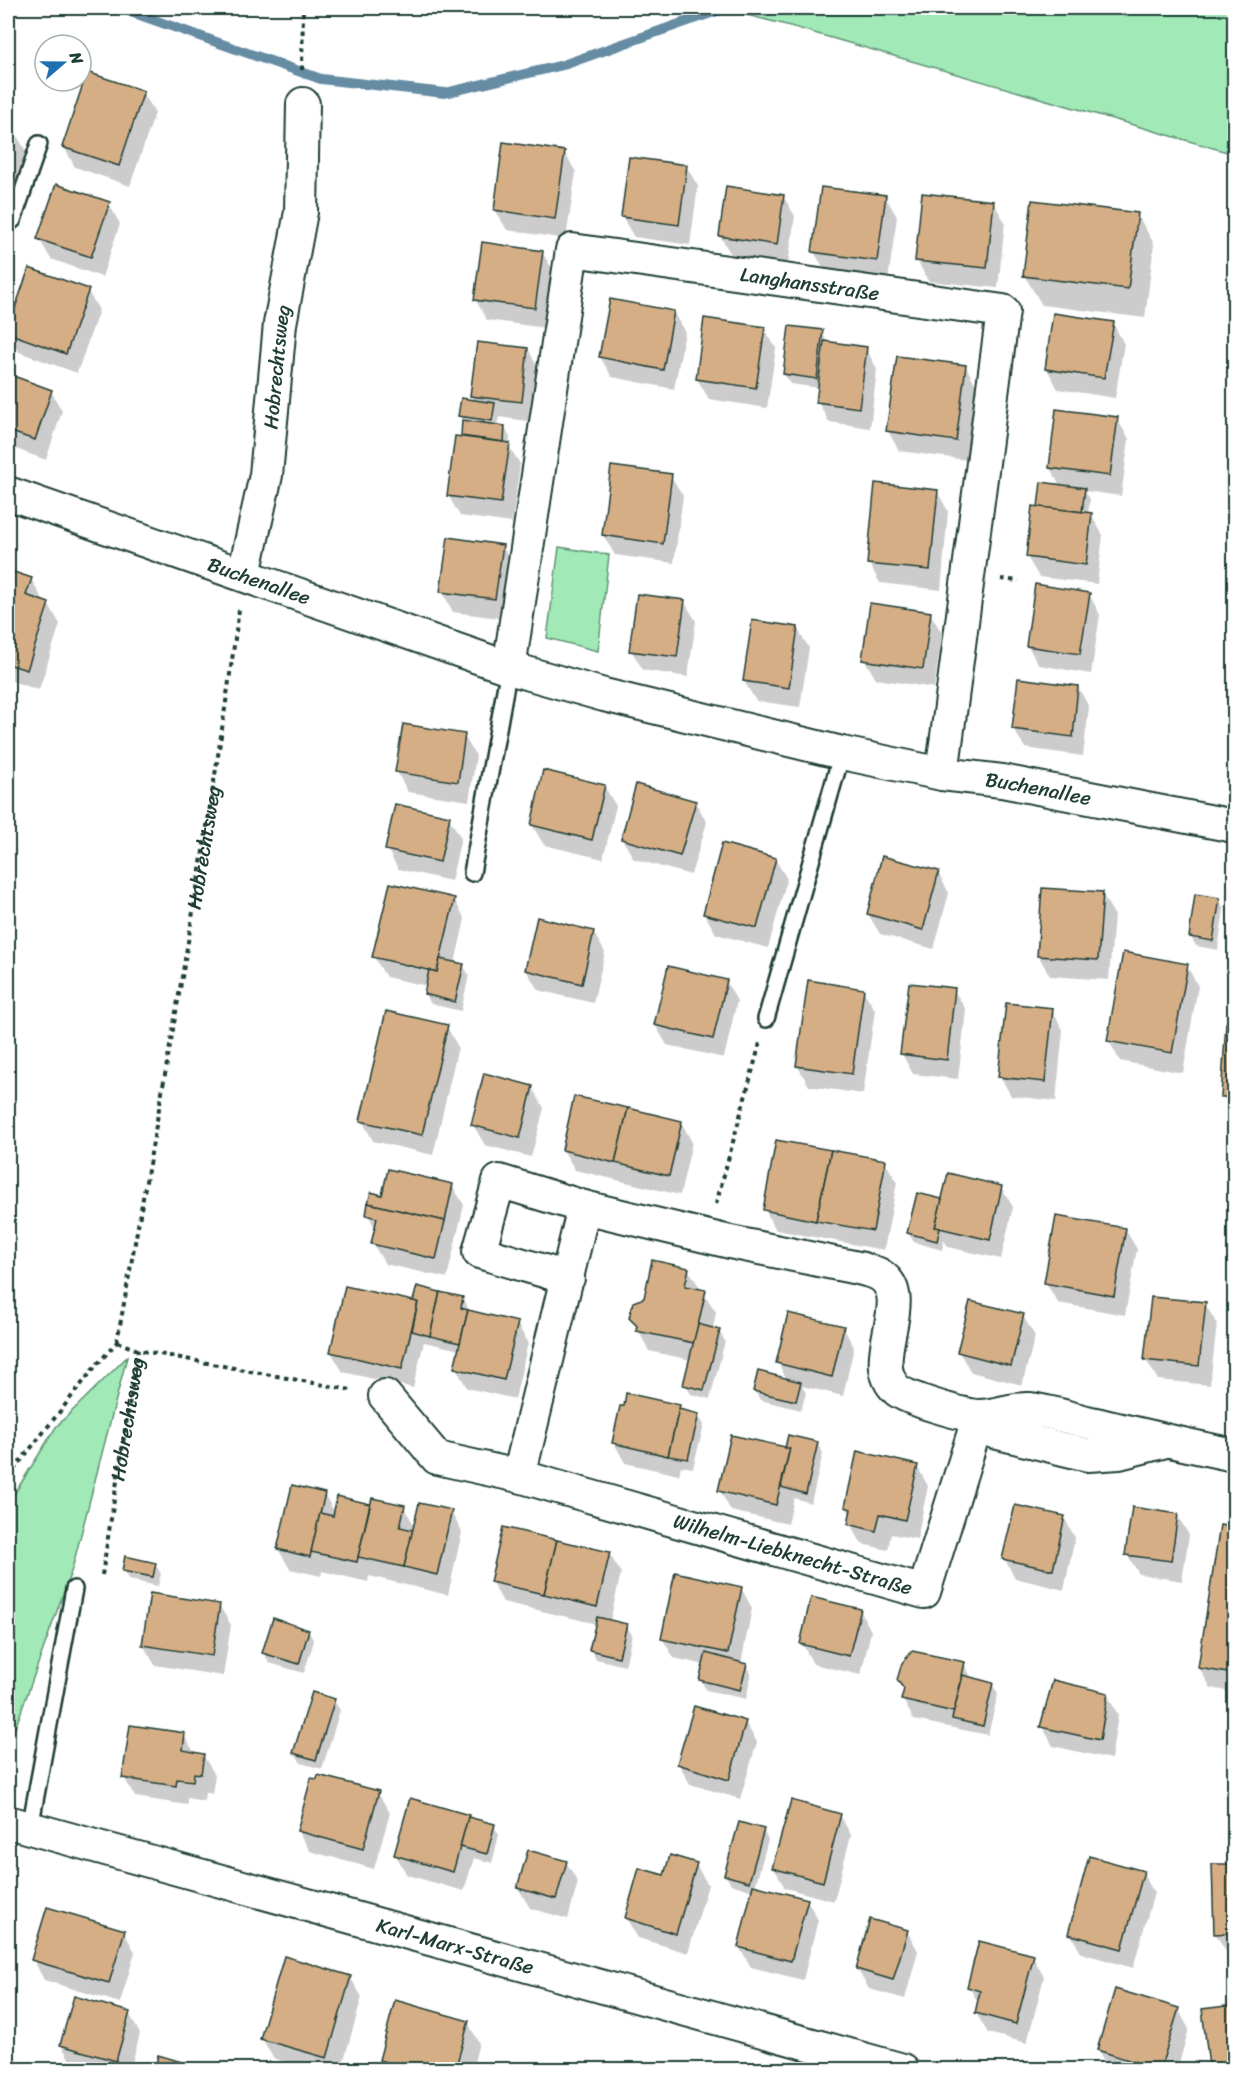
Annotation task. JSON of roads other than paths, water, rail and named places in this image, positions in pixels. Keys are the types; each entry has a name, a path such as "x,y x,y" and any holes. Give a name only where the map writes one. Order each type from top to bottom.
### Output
{"street":[{"name":"Hobrechtsweg","path":"244,574 266,475 280,324 301,212 303,104"},
{"name":"Langhansstraße","path":"509,668 572,250 1003,311 942,774"},
{"name":"Buchenallee","path":"8,492 509,668 604,695 842,753 942,774 1002,781 1234,826"},
{"path":"568,1278 479,1252 499,1181 584,1207 707,1237 863,1269 880,1275 891,1287 894,1296 886,1356 886,1370 891,1383 898,1391 910,1398 979,1416 994,1432 1088,1455 1119,1453 1165,1441 1234,1455"},
{"path":"519,1476 584,1207"},
{"name":"Wilhelm-Liebknecht-Straße","path":"385,1396 437,1458 519,1476 924,1592 979,1416"},
{"name":"Karl-Marx-Straße","path":"19,1825 903,2070"}],"lane":[{"path":"8,224 13,220 39,144"},
{"path":"472,873 509,668"},
{"path":"766,1019 842,753"},
{"path":"19,1825 74,1589"}],"waterway":[{"path":"120,8 321,79 445,93 563,65 725,8"}]}
